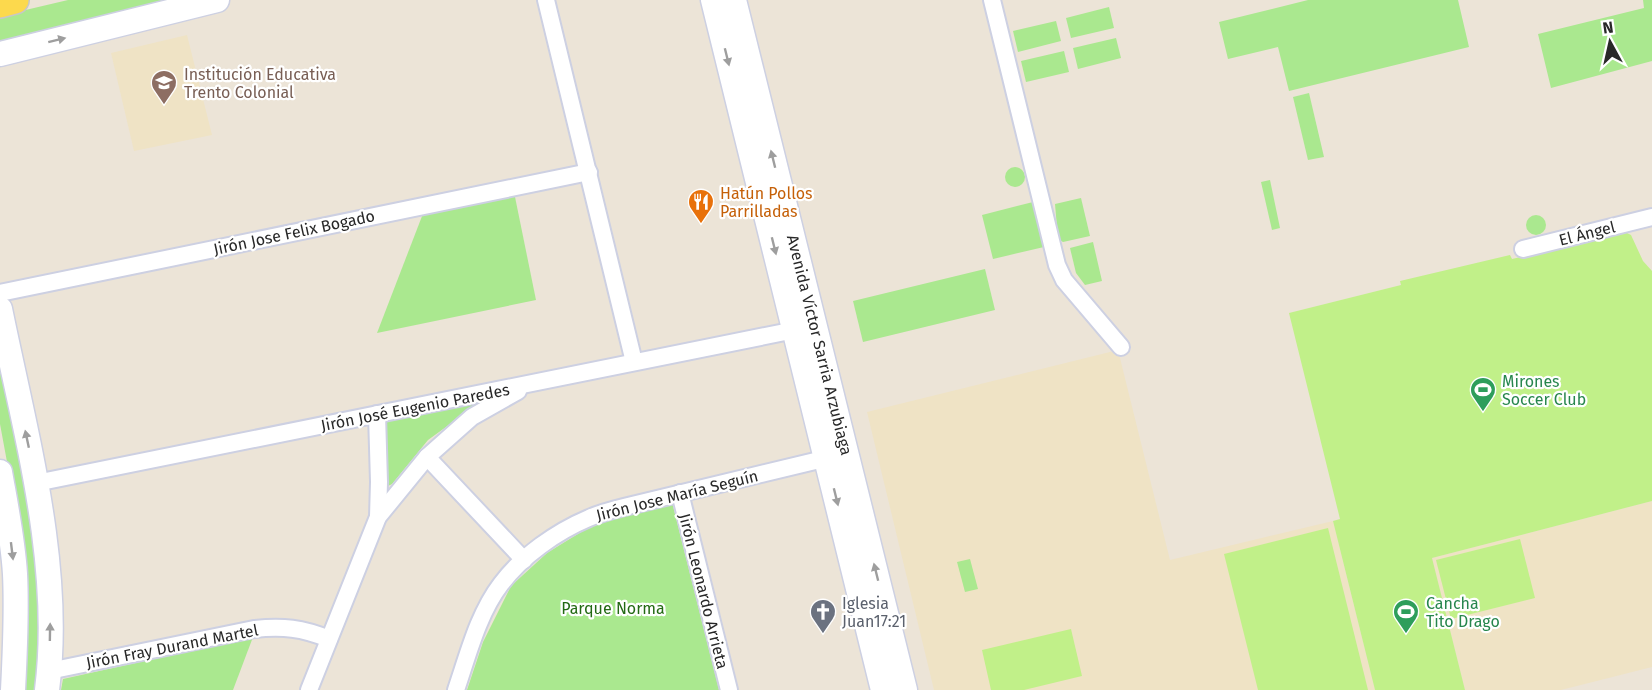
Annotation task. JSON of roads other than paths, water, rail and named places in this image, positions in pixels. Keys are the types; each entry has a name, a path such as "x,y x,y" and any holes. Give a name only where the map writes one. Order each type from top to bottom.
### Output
{"main road":[{"path":"0,4 15,0"}],"street":[{"path":"0,54 217,0"},
{"path":"546,0 634,362"},
{"name":"Avenida Víctor Sarria Arzubiaga","path":"713,0 795,330 836,456 905,690"},
{"name":"Avenida Víctor Sarria Arzubiaga","path":"734,0 836,456 883,690"},
{"path":"992,0 1057,266 1064,280 1122,347"},
{"name":"Jirón Jose Felix Bogado","path":"0,293 589,172"},
{"name":"El Ángel","path":"1523,249 1652,217"},
{"path":"0,309 36,483 43,529 50,621 48,680"},
{"name":"Jirón José Eugenio Paredes","path":"36,483 795,330"},
{"path":"309,690 378,517 427,457 472,417 531,383"},
{"path":"377,414 378,517"},
{"name":"Jirón Jose María Seguín","path":"456,690 479,626 501,584 524,560 555,536 589,517 836,456"},
{"path":"427,457 524,560"},
{"path":"0,472 15,571 13,690"},
{"name":"Jirón Leonardo Arrieta","path":"680,493 729,690"},
{"name":"Jirón Fray Durand Martel","path":"48,680 254,629 296,628 329,639"}],"place":[{"name":"Institución Educativa Trento Colonial","path":"164,106"},
{"name":"Hatún Pollos Parrilladas","path":"701,225"},
{"name":"Mirones Soccer Club","path":"1483,413"},
{"name":"Iglesia Juan17:21","path":"823,635"},
{"name":"Cancha Tito Drago","path":"1406,635"}],"park label":[{"name":"Parque Norma","path":"613,608"}]}
